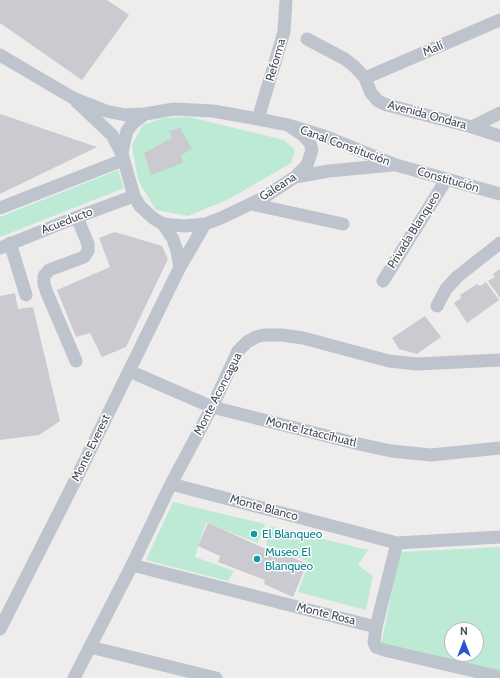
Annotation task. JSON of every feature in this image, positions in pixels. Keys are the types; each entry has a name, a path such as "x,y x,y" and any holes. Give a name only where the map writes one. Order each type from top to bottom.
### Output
{"street":[{"name":"Reforma","path":"258,118 284,32 286,0"},
{"name":"Malí","path":"365,78 500,20"},
{"name":"Avenida Ondara","path":"307,39 345,59 355,67 365,78 372,93 378,100 387,105 472,127 500,136"},
{"path":"0,55 73,98 112,135 123,157 134,196 140,206 153,218 163,224 173,239 180,267"},
{"name":"Galeana","path":"73,98 106,111 125,115 145,114 174,109 258,118 288,125 303,135 310,143 312,150 307,165 295,177 263,198 205,224 184,226 163,224"},
{"path":"472,127 500,113"},
{"path":"123,157 127,131 145,114"},
{"name":"Canal Constitución","path":"288,125 324,136 396,165"},
{"path":"0,208 123,157"},
{"name":"Canal Constitución","path":"295,177 336,170 396,165"},
{"name":"Constitución","path":"396,165 500,194"},
{"name":"Privada Blanqueo","path":"383,281 446,180"},
{"name":"Acueducto","path":"5,246 76,217 134,196"},
{"path":"251,204 342,224"},
{"path":"76,217 88,244 88,251 84,257 49,270 44,276 44,284 47,293 76,360"},
{"name":"Monte Everest","path":"0,629 78,475 180,267 205,224"},
{"path":"437,306 446,289 457,277 500,243"},
{"path":"5,246 26,295"},
{"name":"Monte Aconcagua","path":"74,678 171,484 212,407 238,351 246,342 264,335 282,335 303,338 389,361 417,364 500,360"},
{"name":"Monte Iztaccíhuatl","path":"129,371 212,407 390,451 431,455 500,448"},
{"name":"Monte Blanco","path":"171,484 397,543 500,537"},
{"path":"397,543 376,627 374,642 376,647 500,677"},
{"name":"Monte Rosa","path":"132,564 376,627"},
{"path":"90,647 216,678"}],"green space":[{"path":"189,117 284,140 295,150 291,163 229,199 188,216 156,210 138,180 132,145 143,125 163,118"},
{"path":"118,170 124,188 0,237 0,217"},
{"path":"173,502 265,524 258,543 206,523 195,557 234,571 228,581 146,560"},
{"path":"270,526 368,550 358,565 373,576 366,610 298,592 309,562 266,545"},
{"path":"500,547 500,673 453,662 484,662 484,622 444,622 444,660 381,645 400,552"}],"building":[{"path":"0,0 107,0 129,15 82,80 0,23"},
{"path":"0,114 97,147 0,194"},
{"path":"180,128 192,149 181,155 183,163 151,175 144,153 172,138 169,131"},
{"path":"115,232 162,246 168,259 126,347 102,357 90,333 76,337 57,290 110,267 99,238"},
{"path":"500,269 500,298 488,281 495,277 493,274"},
{"path":"486,282 499,300 467,323 454,303 461,298 460,295 477,284 480,286"},
{"path":"15,293 18,309 33,307 60,421 39,435 0,440 0,296"},
{"path":"425,316 441,337 417,354 399,349 392,338"},
{"name":"Museo El Blanqueo","path":"208,523 277,554 281,552 307,564 293,597 264,584 265,580 218,562 220,556 198,546"}],"place":[{"name":"El Blanqueo","path":"254,534"},
{"name":"Museo El Blanqueo","path":"257,559"}]}
